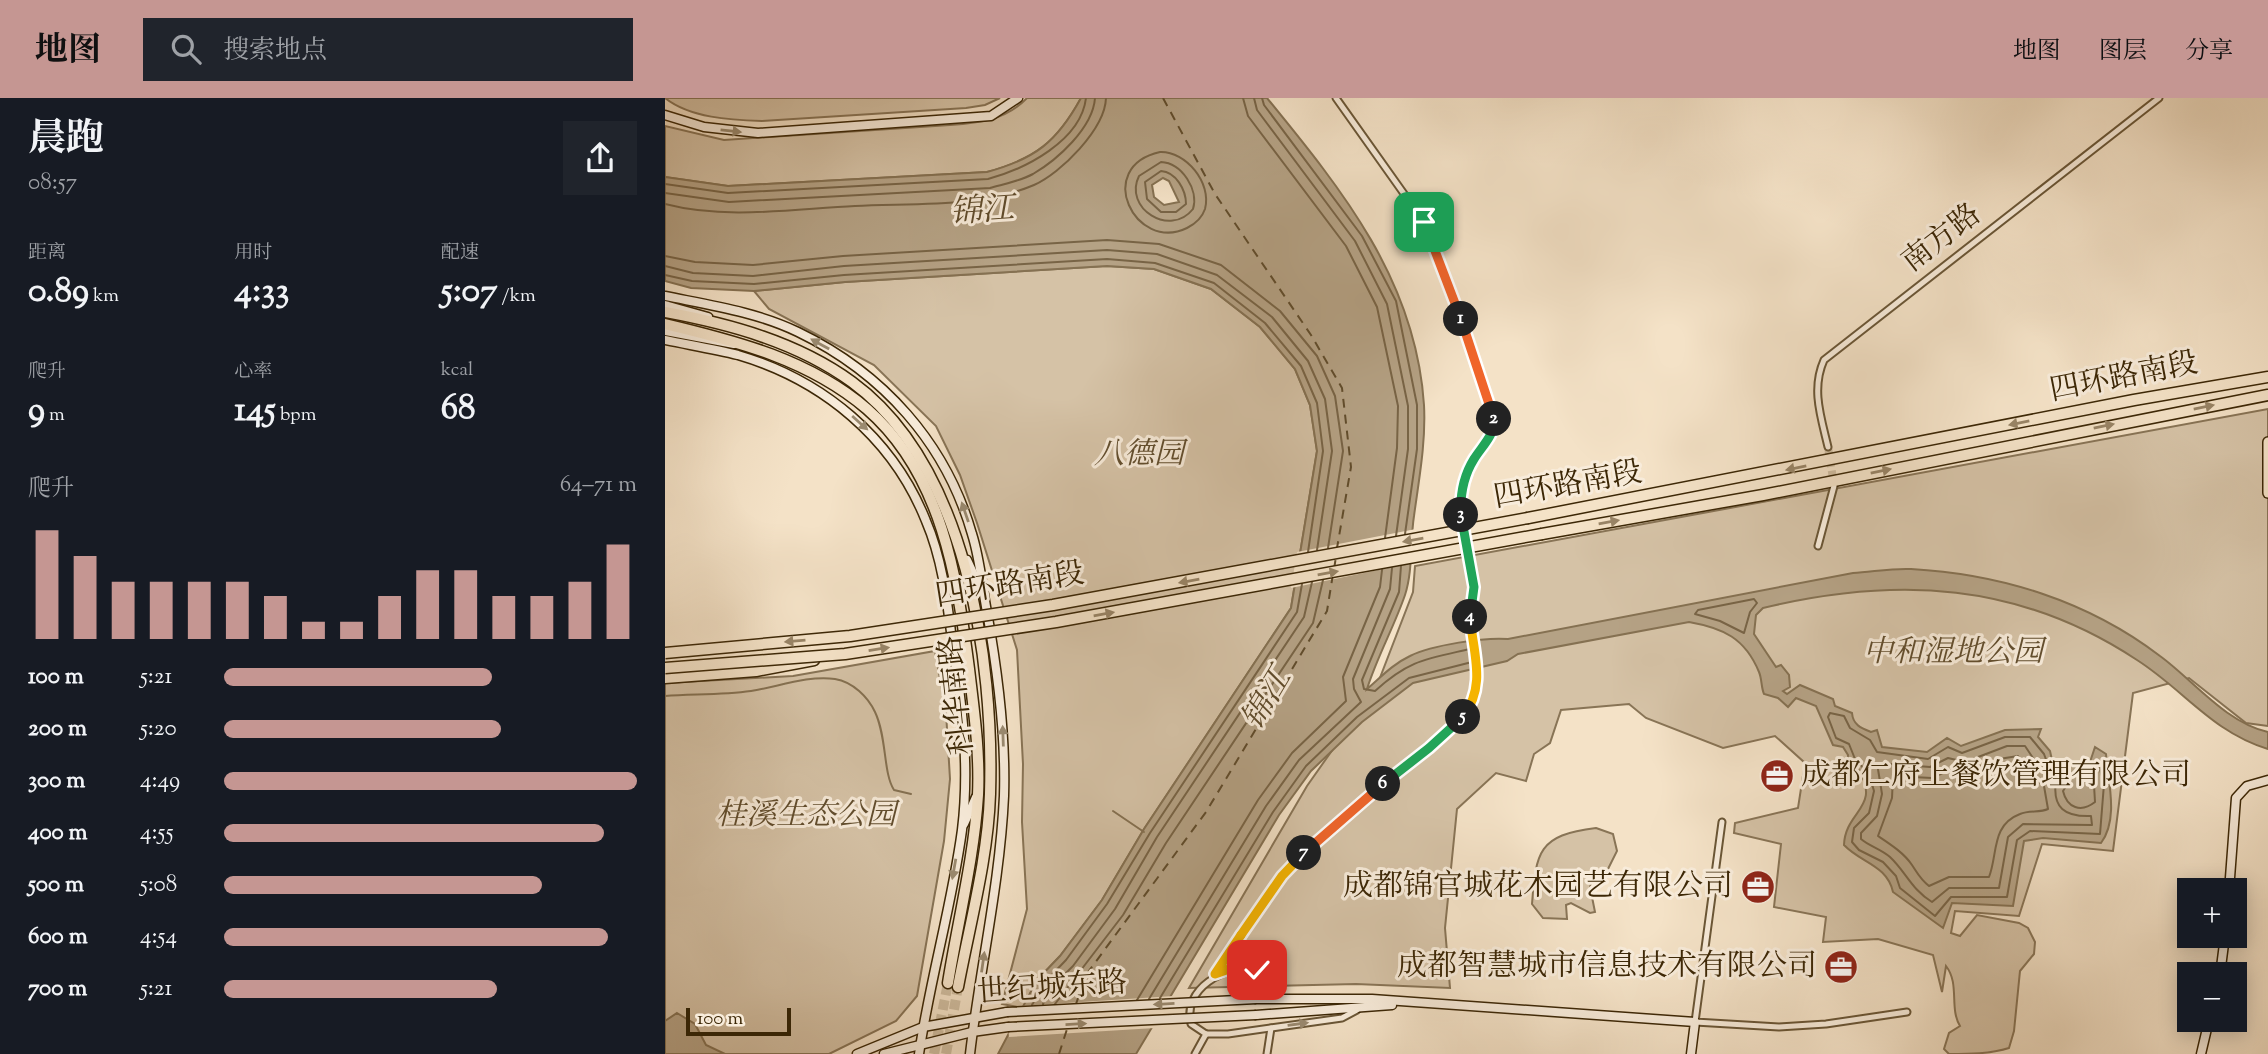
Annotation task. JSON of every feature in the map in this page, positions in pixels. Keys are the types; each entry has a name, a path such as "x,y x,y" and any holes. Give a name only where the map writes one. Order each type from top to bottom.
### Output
{"highway":[{"name":"科华南路","path":"665,312 744,329 814,359 852,382 882,408 926,464 960,546 981,652 988,710 990,795 986,841 953,985 978,794 975,713 949,547 917,472 897,442 869,410 839,387 783,358 665,324"},
{"name":"四环路南段","path":"665,650 724,648 850,636 1053,605 1528,519 2134,400 2268,377"},
{"name":"四环路南段","path":"665,668 845,654 1056,622 1763,495 2268,395"},
{"path":"665,677 755,671 845,654"}],"main road":[{"path":"665,115 704,127 758,133 991,116 1018,98"},
{"path":"665,296 770,320 797,331 863,371 897,401 934,449 961,500 973,536 1002,703 1004,797 970,1054"},
{"path":"665,305 744,329"},
{"path":"665,331 722,344 742,345"},
{"path":"665,340 738,356 815,390 858,419 885,448 905,477 927,521 944,581 964,712 966,755 962,829 919,1054"},
{"path":"2268,442 2268,493"},
{"path":"960,546 984,598"},
{"path":"2230,878 2236,798 2247,786 2268,780"},
{"path":"962,829 978,794"},
{"name":"世纪城东路","path":"857,1054 923,1027 1007,1012 1256,999 1372,999 1412,1004"},
{"path":"1412,1004 1695,1022 1691,1054"},
{"name":"世纪城东路","path":"884,1054 972,1032 1008,1027 1256,1015 1412,1004"},
{"path":"2201,1054 2206,1032"}],"street":[{"path":"1336,98 1424,222 1438,253 1493,413 1492,432 1469,470 1461,498 1462,529 1474,587 1469,609 1478,672 1476,693 1458,723 1320,837 1291,866 1196,998 1189,1014 1191,1024 1206,1034 1271,1028 1342,1017 1361,1008"},
{"name":"南方路","path":"1828,447 1816,393 1817,375 1824,360 2159,98"},
{"path":"1818,546 1834,486"},
{"path":"1722,822 1695,1022 1779,1027 1826,1024 1907,1012"},
{"path":"1215,974 1232,968 1257,970 1269,988 1272,999"},
{"path":"1267,1054 1271,1028"},
{"path":"1195,1054 1206,1034"}],"green space":[{"path":"665,98 1000,98 985,105 966,108 762,121 724,119 699,114"},
{"path":"1027,98 1081,98 1063,126 1043,147 1019,161 987,172 728,186 665,177 665,126 724,140 961,124 1001,116"},
{"name":"八德园","path":"1107,266 1154,269 1211,289 1260,327 1295,369 1310,405 1317,451 1291,608 1144,829 1102,900 1060,956 1037,980 1023,1008 1002,1004 1027,909 1017,650 960,475 936,426 874,365 769,309 754,291 845,282"},
{"name":"中和湿地公园","path":"2268,409 2268,726 2246,723 2189,678 2133,693 2113,851 2042,844 2019,916 1955,911 1951,933 1960,936 1977,915 2019,923 2028,928 2035,942 2034,954 2020,971 2014,1031 2009,1048 1964,1054 1949,1054 1944,1049 1949,1033 1960,1026 1955,1012 1953,980 1946,966 1942,992 1933,955 1878,939 1823,942 1826,917 1774,907 1781,844 1734,833 1735,823 1798,808 1805,763 1775,736 1723,748 1646,718 1629,704 1561,710 1550,743 1534,754 1526,781 1496,773 1457,809 1445,928 1450,988 1356,984 1189,988 1307,786 1376,688 1413,592 1415,566"},
{"name":"桂溪生态公园","path":"935,651 946,712 950,779 944,841 917,996 896,1021 829,1054 665,1054 665,683 793,676"},
{"path":"1596,828 1613,834 1617,851 1606,873 1592,881 1590,887 1595,912 1590,913 1571,903 1566,905 1567,919 1543,918 1532,904 1536,871 1544,849 1551,841 1562,836"}],"water":[{"name":"锦江","path":"1081,98 1267,98 1348,203 1391,278 1407,318 1418,360 1424,405 1424,433 1408,586 1367,689 1404,659 1445,645 1508,639 1853,573 1911,569 1978,577 2010,584 2073,606 2103,620 2160,656 2238,720 2268,732 2268,749 2248,742 2214,721 2154,672 2093,634 2048,614 2002,601 1956,593 1909,590 1861,592 1763,608 1756,615 1754,634 1776,667 1781,665 1789,675 1790,687 1783,691 1787,694 1800,685 1833,699 1835,706 1852,713 1858,726 1871,732 1877,730 1882,747 1927,752 1947,738 1961,746 2005,730 2041,729 2038,737 2050,751 2052,760 2066,767 2090,762 2095,747 2106,754 2111,811 2110,823 2101,843 2043,838 2024,841 2013,906 1952,903 1943,928 1893,892 1890,883 1879,870 1844,845 1850,824 1865,800 1864,781 1857,767 1847,765 1848,755 1843,747 1833,745 1816,706 1796,698 1788,707 1778,698 1764,694 1753,660 1731,636 1689,622 1518,654 1507,661 1413,683 1362,722 1311,771 1279,815 1136,1054 998,1054 1037,980 1060,956 1102,900 1144,829 1291,608 1317,451 1310,405 1295,369 1260,327 1211,289 1154,269 1107,266 845,282 754,291 691,288 665,281 665,177 728,186 987,172 1019,161 1043,147","holes":["1163,178 1169,181 1179,202 1164,205 1154,197 1152,185"]},
{"path":"677,1013 695,1024 706,1045 725,1054 665,1054 665,1021"}],"pier":[{"path":"1416,529 1412,563 1291,588 1297,552"},
{"path":"1173,996 1155,1028 1009,1037 1008,1027 1020,1006"}],"waterway":[{"path":"665,696 740,692 825,678 848,683 872,706 879,722 886,764 894,790 911,794"},
{"path":"1113,811 1144,832"}],"ferry route":[{"path":"1163,98 1215,194 1311,335 1342,388 1351,467 1337,548"},
{"path":"1334,569 1336,557"},
{"path":"1076,1004 1086,975 1206,812 1327,611 1333,574"},
{"path":"1059,1054 1068,1026"}],"tunnel":[{"path":"1828,447 1834,485"},
{"path":"934,1054 948,983"},
{"path":"946,1054 958,987"}],"place":[{"name":"成都仁府上餐饮管理有限公司","path":"1777,776"},
{"name":"成都锦官城花木园艺有限公司","path":"1758,887"},
{"name":"成都智慧城市信息技术有限公司","path":"1841,967"}],"route":[{"path":"1257,970 1232,968 1215,974 1282,876 1320,837 1458,723 1476,693 1478,672 1469,609 1474,587 1462,529 1461,510 1463,484 1474,459 1492,432 1493,413 1438,253 1424,222"}]}
